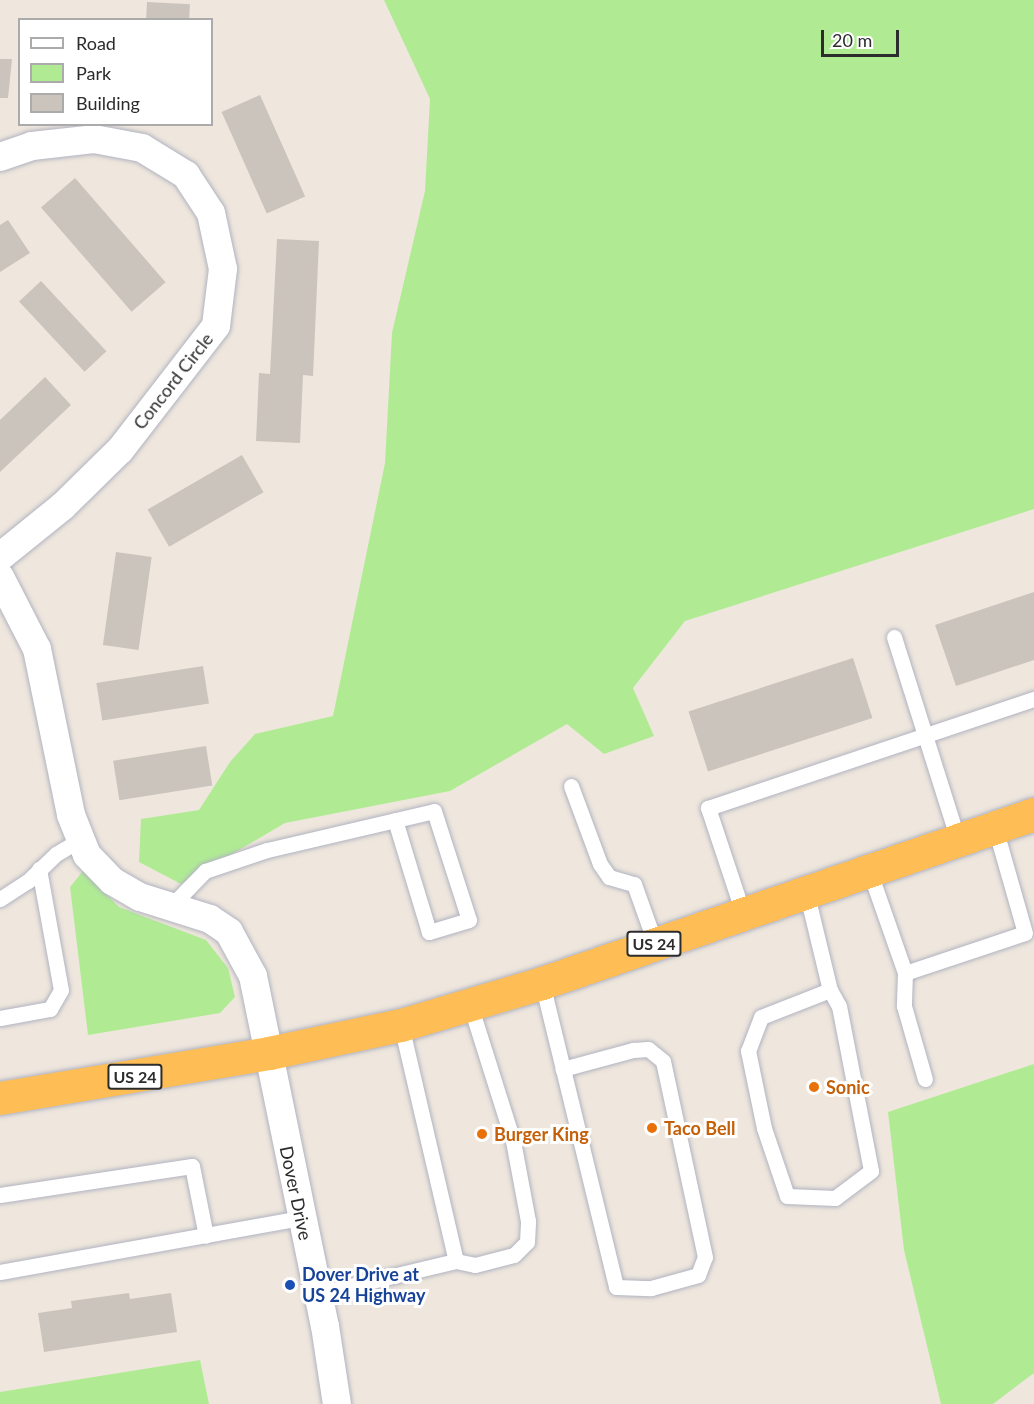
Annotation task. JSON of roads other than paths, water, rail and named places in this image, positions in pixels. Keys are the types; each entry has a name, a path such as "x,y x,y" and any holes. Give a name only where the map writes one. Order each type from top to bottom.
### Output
{"highway":[{"name":"US 24","path":"0,1098 269,1053 401,1025 542,983 1034,814"}],"street":[{"name":"Concord Circle","path":"0,157 65,133 142,148 186,176 211,213 224,269 216,326 120,450 63,506 0,557"},
{"path":"0,577 37,649 71,815 87,855 112,881 140,897 210,919 228,932 253,976 269,1053"},
{"name":"Dover Drive","path":"269,1053 318,1294 336,1404"}],"lane":[{"path":"894,637 958,840"},
{"path":"743,913 708,808 1034,699"},
{"path":"571,786 600,864 609,877 634,884 655,943"},
{"path":"171,906 205,872 267,850 395,820 434,811 469,920 429,932 395,820"},
{"path":"905,973 1025,933 995,828"},
{"path":"0,899 81,839"},
{"path":"0,1018 50,1009 61,990 39,869"},
{"path":"869,870 905,973 904,1006 925,1079"},
{"path":"806,891 830,990 839,1006 871,1171 835,1198 787,1196 764,1128 748,1051 760,1017 830,990"},
{"path":"542,983 616,1287 651,1288 698,1275 705,1257 663,1061 648,1049 633,1050 563,1069"},
{"path":"318,1294 456,1261 475,1265 514,1255 527,1242 528,1221 513,1141 470,1005"},
{"path":"401,1025 456,1261"},
{"path":"0,1195 192,1166 206,1236"},
{"path":"0,1272 301,1218"}],"place":[{"name":"Sonic","path":"814,1087"},
{"name":"Taco Bell","path":"652,1128"},
{"name":"Burger King","path":"482,1134"},
{"name":"Dover Drive at US 24 Highway","path":"290,1285"}]}
